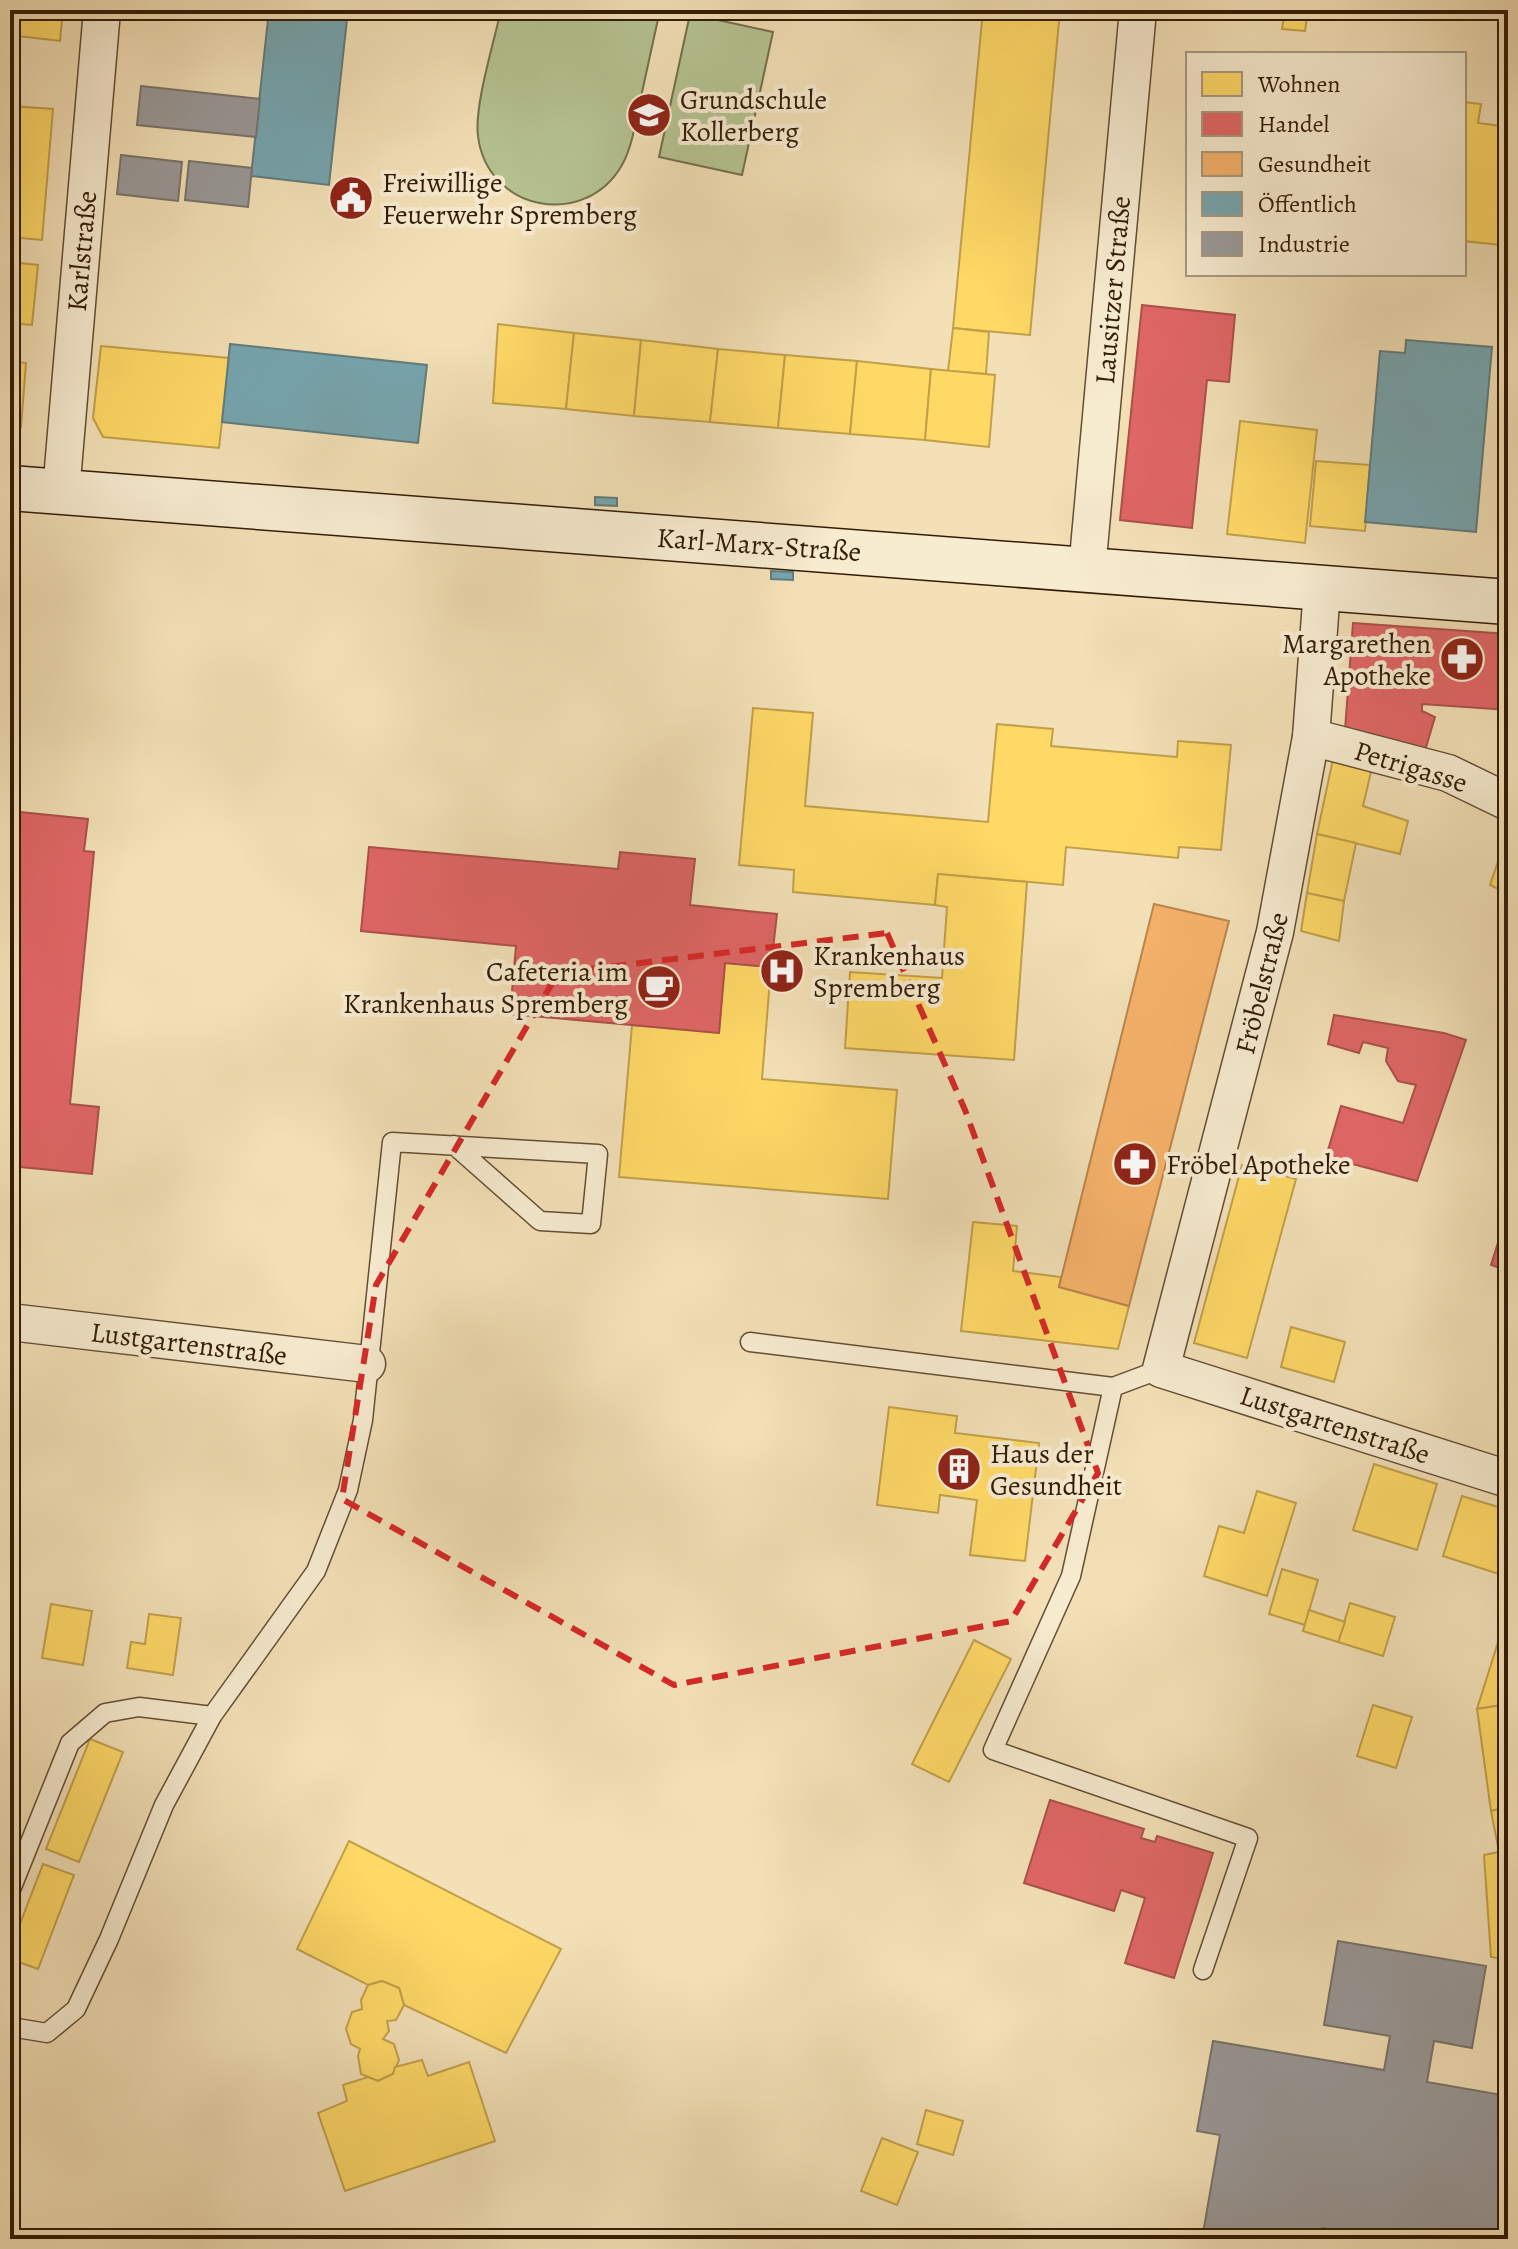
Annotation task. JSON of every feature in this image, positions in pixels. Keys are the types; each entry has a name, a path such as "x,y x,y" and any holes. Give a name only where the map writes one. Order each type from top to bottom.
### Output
{"main road":[{"name":"Karl-Marx-Straße","path":"10,488 1508,602"}],"street":[{"name":"Karlstraße","path":"61,492 102,10"},
{"name":"Lausitzer Straße","path":"1087,570 1138,10"},
{"name":"Fröbelstraße","path":"1161,1369 1275,932 1311,737 1322,589"},
{"name":"Petrigasse","path":"1311,737 1448,773 1508,802"},
{"name":"Lustgartenstraße","path":"10,1322 367,1364"},
{"name":"Lustgartenstraße","path":"1161,1369 1508,1479"}],"lane":[{"path":"10,2022 17,2028 47,2033 76,2009 109,1939 164,1805 212,1716 316,1571 348,1490 363,1420 392,1142 454,1145 598,1154 591,1224 540,1221 454,1145"},
{"path":"750,1342 1113,1387 1161,1369"},
{"path":"1113,1387 1071,1576 993,1750 1248,1838 1203,1970"},
{"path":"10,1892 70,1743 105,1713 139,1707 212,1716"}],"highlighted area":[{"path":"887,933 965,1110 1098,1473 1011,1621 674,1685 342,1499 376,1285 558,973"}],"green space":[{"path":"501,10 660,10 628,151 622,165 606,185 585,198 563,204 540,203 518,195 499,181 485,161 478,136 479,108"},
{"path":"690,14 773,32 742,175 659,157"}],"building: Wohnen":[{"path":"10,10 63,10 60,41 10,35"},
{"path":"983,10 1060,10 1030,335 953,328"},
{"path":"1285,10 1308,10 1305,31 1282,29"},
{"path":"1466,102 1481,104 1478,123 1508,127 1508,173 1500,245 1466,241"},
{"path":"10,106 53,109 42,240 10,237"},
{"path":"10,262 38,265 32,325 10,323"},
{"path":"498,324 574,333 566,409 493,403"},
{"path":"953,328 989,332 986,374 948,371"},
{"path":"574,333 641,340 634,416 566,409"},
{"path":"641,340 718,349 710,422 634,416"},
{"path":"101,346 229,358 219,448 103,437 93,418"},
{"path":"718,349 785,355 778,428 710,422"},
{"path":"785,355 857,361 850,434 778,428"},
{"path":"10,361 26,363 21,427 10,426"},
{"path":"857,361 931,369 925,440 850,434"},
{"path":"931,369 995,375 989,447 925,440"},
{"path":"1240,421 1317,430 1305,543 1227,534"},
{"path":"1316,461 1370,465 1365,531 1310,526"},
{"path":"753,708 813,713 805,806 988,822 997,724 1053,729 1051,746 1177,757 1178,741 1231,745 1221,850 1179,847 1178,858 1066,847 1063,885 938,874 935,905 793,892 794,870 739,865"},
{"path":"1335,750 1374,759 1363,806 1408,821 1400,854 1317,834"},
{"path":"1508,832 1508,894 1490,885"},
{"path":"1317,834 1356,843 1344,901 1307,893"},
{"path":"938,874 1027,882 1014,1060 845,1048 850,972 942,978 947,907 935,905"},
{"path":"1307,893 1344,901 1339,941 1301,931"},
{"path":"725,963 771,967 762,1079 897,1090 888,1199 619,1177 632,1025 719,1033"},
{"path":"1242,1165 1296,1179 1247,1358 1194,1343"},
{"path":"973,1222 1017,1226 1013,1271 1061,1277 1059,1287 1129,1306 1118,1349 961,1331"},
{"path":"1291,1327 1345,1342 1334,1382 1281,1367"},
{"name":"Haus der Gesundheit","path":"889,1407 957,1416 955,1433 1039,1443 1025,1561 970,1555 977,1500 940,1495 938,1513 877,1505"},
{"path":"1374,1464 1437,1484 1417,1550 1353,1530"},
{"path":"1257,1491 1296,1503 1267,1596 1204,1576 1219,1526 1244,1533"},
{"path":"1462,1496 1508,1510 1508,1577 1443,1556"},
{"path":"10,1537 19,1539 11,1577 10,1577"},
{"path":"1282,1569 1318,1580 1305,1625 1269,1614"},
{"path":"1350,1603 1395,1617 1383,1656 1338,1642"},
{"path":"51,1604 92,1611 83,1665 42,1658"},
{"path":"1309,1610 1345,1622 1338,1642 1303,1631"},
{"path":"149,1614 181,1618 173,1675 127,1668 131,1642 145,1644"},
{"path":"1499,1639 1508,1642 1508,1704 1477,1709"},
{"path":"974,1640 1011,1659 949,1782 912,1764"},
{"path":"1508,1704 1508,1807 1491,1811 1477,1709"},
{"path":"1373,1705 1412,1717 1396,1768 1357,1756"},
{"path":"90,1739 123,1752 79,1862 46,1849"},
{"path":"1508,1807 1508,1850 1499,1852 1491,1811"},
{"path":"349,1841 561,1949 506,2053 404,2005 399,1988 382,1981 368,1985 297,1949"},
{"path":"1508,1850 1508,1960 1491,1957 1484,1855"},
{"path":"43,1864 74,1875 38,1969 10,1959 10,1950"},
{"path":"382,1981 399,1988 404,2005 396,2020 387,2021 389,2031 383,2039 394,2044 399,2060 393,2074 378,2081 361,2074 360,2049 351,2044 346,2029 352,2012 362,2009 361,2000 368,1985"},
{"path":"422,2060 428,2076 469,2062 495,2141 345,2191 318,2113 347,2101 343,2085 368,2077 378,2081 393,2074 395,2067"},
{"path":"926,2110 963,2121 953,2155 917,2144"},
{"path":"882,2138 918,2152 897,2205 861,2191"}],"building: Handel":[{"path":"1142,305 1235,315 1229,382 1207,380 1192,528 1120,520"},
{"path":"1353,623 1508,634 1508,710 1422,704 1422,711 1435,717 1424,754 1345,730"},
{"path":"10,811 88,819 84,851 94,852 70,1104 99,1107 92,1174 10,1166"},
{"path":"369,847 618,869 620,852 695,859 690,905 777,914 771,967 725,963 719,1033 510,1014 516,946 361,931"},
{"path":"1334,1015 1444,1033 1466,1040 1417,1181 1326,1157 1341,1106 1403,1123 1416,1085 1398,1081 1386,1061 1388,1048 1363,1042 1359,1053 1328,1044"},
{"path":"1508,1211 1508,1271 1491,1265"},
{"path":"1050,1800 1144,1829 1141,1838 1155,1842 1157,1836 1213,1853 1174,1978 1125,1963 1145,1898 1121,1890 1114,1911 1024,1883"}],"building: Gesundheit":[{"path":"1154,904 1229,921 1129,1306 1059,1287"}],"building: Öffentlich":[{"path":"269,10 348,10 329,185 251,176"},
{"path":"1406,340 1492,347 1476,532 1365,522 1380,351 1405,353"},
{"path":"230,344 427,365 418,443 222,422"},
{"path":"595,497 617,498 617,506 595,505"},
{"path":"771,571 793,572 793,580 771,579"}],"building: Industrie":[{"path":"141,86 260,99 256,137 137,125"},
{"path":"121,155 182,162 178,201 117,194"},
{"path":"189,161 252,168 248,207 185,200"},
{"path":"1338,1941 1486,1966 1472,2048 1434,2041 1427,2082 1508,2096 1508,2239 1458,2231 1457,2239 1387,2239 1322,2228 1320,2239 1202,2239 1220,2135 1197,2131 1213,2041 1384,2070 1390,2036 1324,2025"}],"place":[{"name":"Grundschule Kollerberg","path":"649,115"},
{"name":"Freiwillige Feuerwehr Spremberg","path":"351,198"},
{"name":"Margarethen Apotheke","path":"1462,659"},
{"name":"Krankenhaus Spremberg","path":"782,971"},
{"name":"Cafeteria im Krankenhaus Spremberg","path":"659,987"},
{"name":"Fröbel Apotheke","path":"1135,1164"},
{"name":"Haus der Gesundheit","path":"959,1469"}]}
